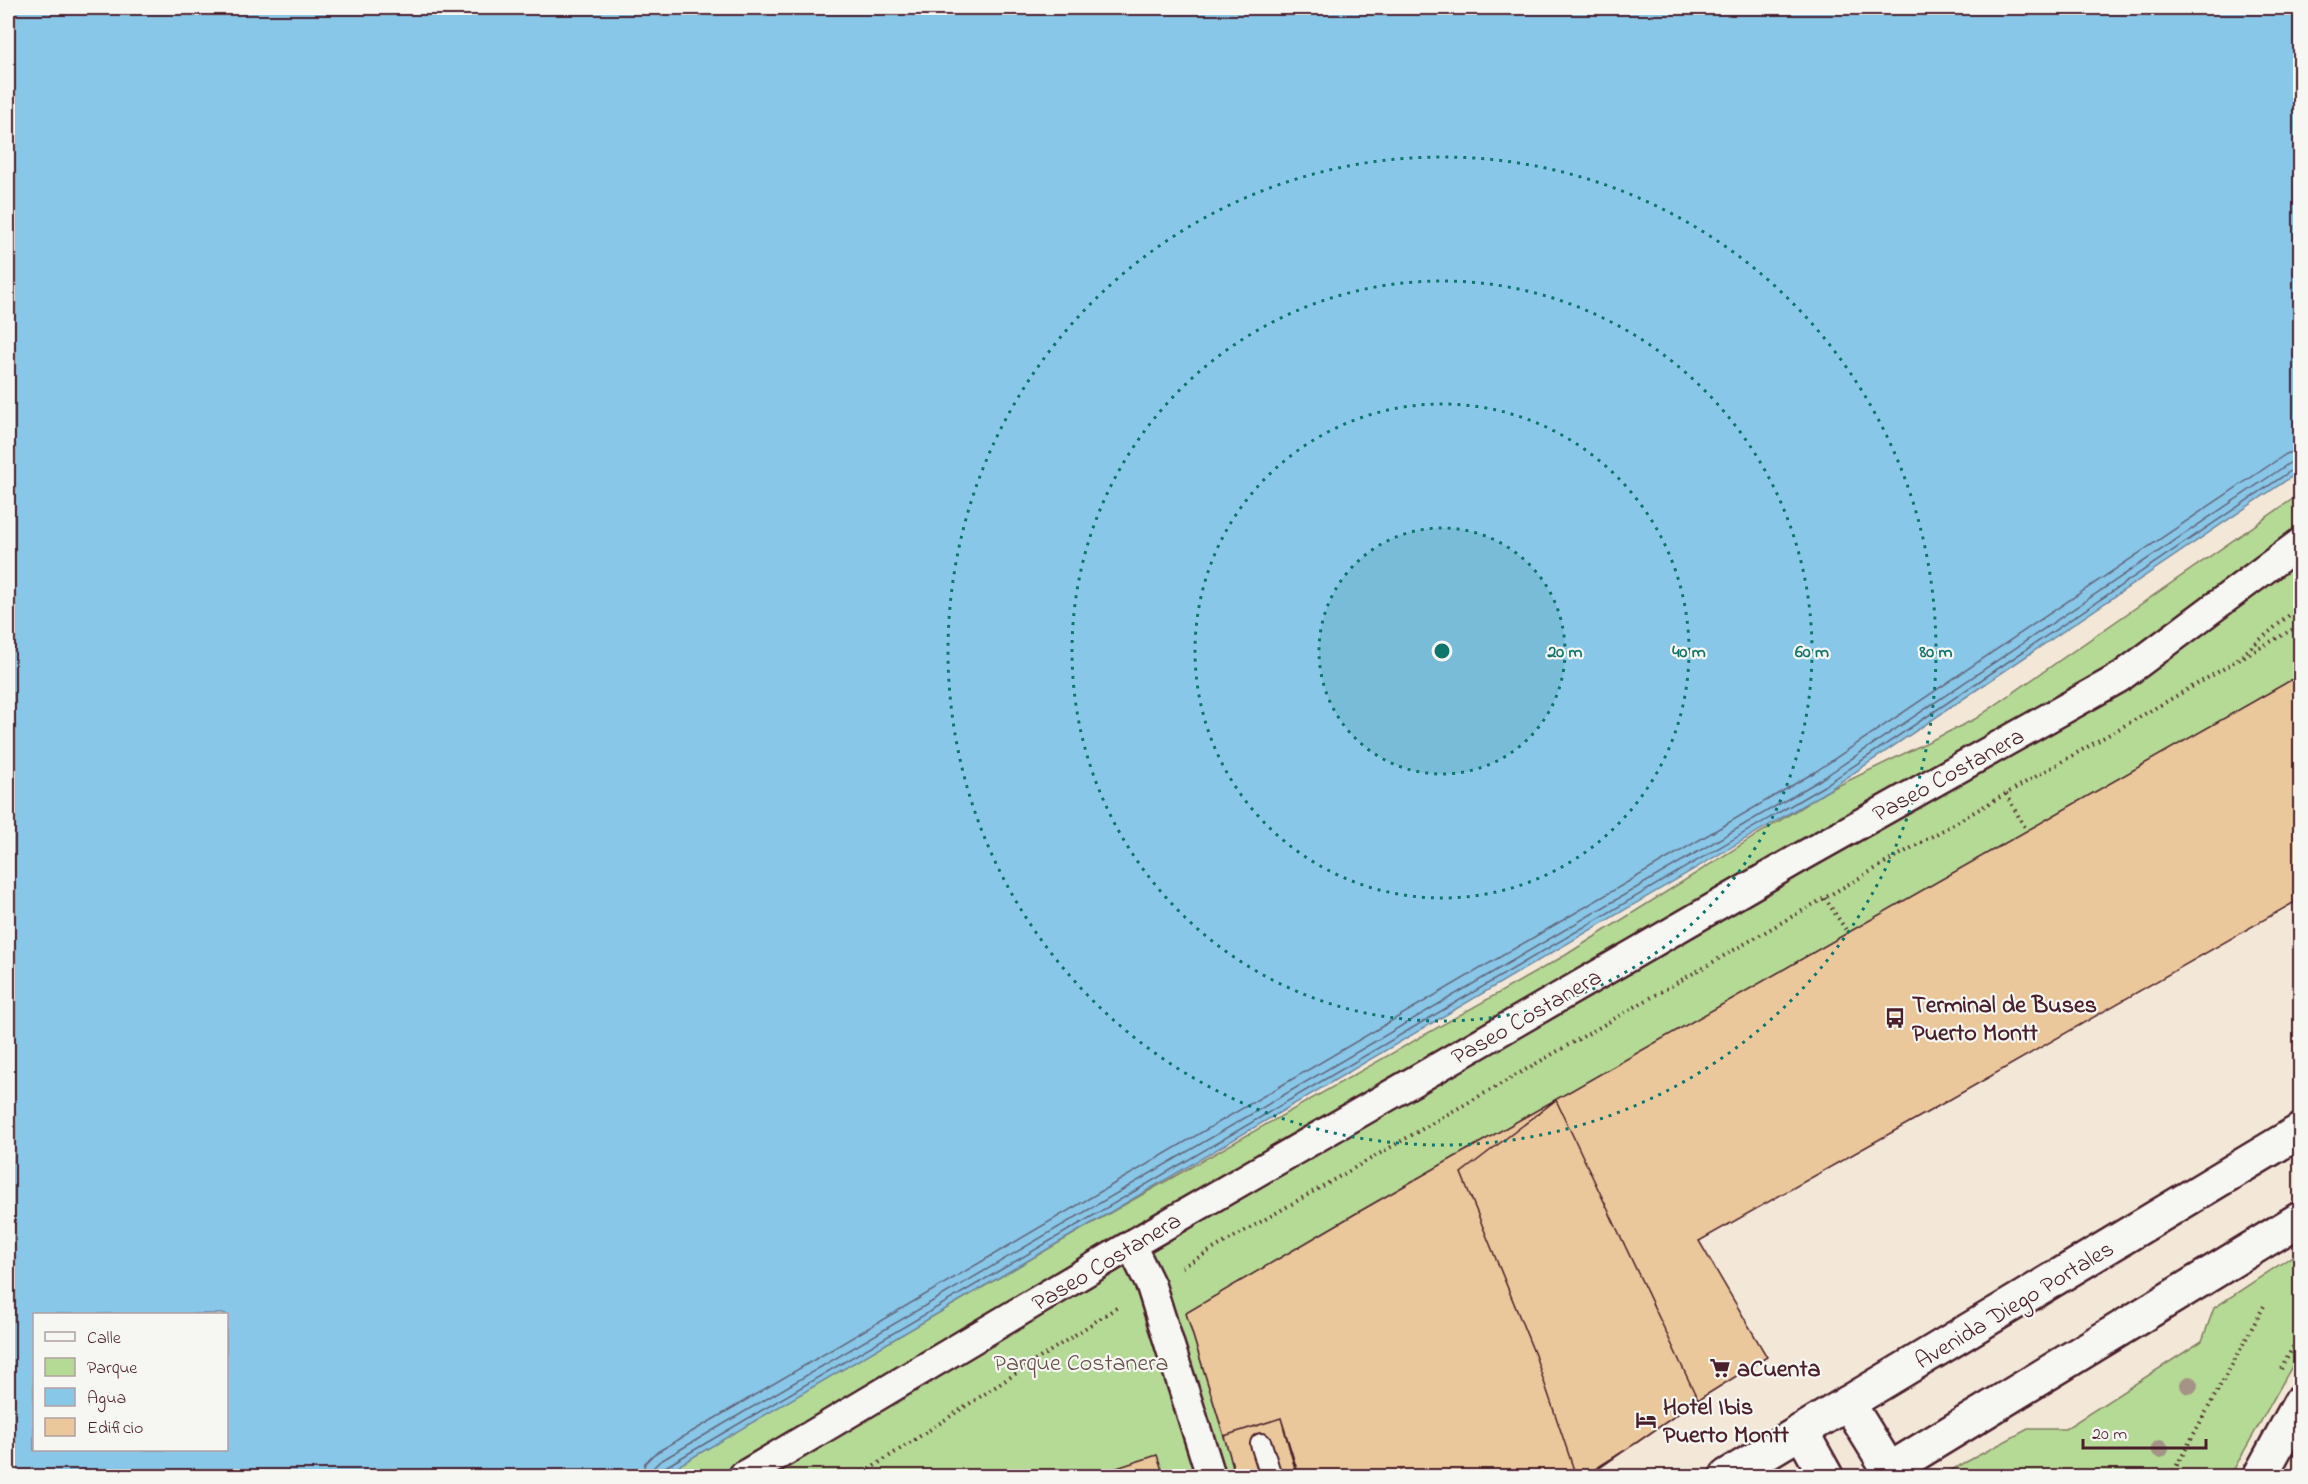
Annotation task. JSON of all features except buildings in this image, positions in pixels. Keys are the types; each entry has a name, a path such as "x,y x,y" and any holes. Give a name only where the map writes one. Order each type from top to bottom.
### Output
{"main road":[{"name":"Avenida Diego Portales","path":"1727,1476 2301,1131"},
{"path":"1848,1403 1887,1474 2301,1219"},
{"path":"2260,1476 2301,1403"},
{"path":"1801,1431 1826,1476"}],"street":[{"name":"Paseo Costanera","path":"743,1476 1131,1245 1801,857 2119,678 2301,543"},
{"path":"1131,1245 1150,1286 1211,1476"}],"lane":[{"path":"1261,1444 1271,1476"}],"path":[{"path":"2230,665 2301,606"},
{"path":"859,1476 1150,1286 2301,625"},
{"path":"2006,794 2027,831"},
{"path":"1825,898 1848,933"},
{"path":"2171,1476 2264,1306"}],"green space":[{"name":"Parque Costanera","path":"2300,494 2300,675 1355,1214 1186,1313 1236,1476 660,1476 1115,1210 1564,956 1827,791 1975,719"},
{"path":"2300,1251 2300,1352 2230,1476 1940,1476 2028,1429 2065,1429 2202,1341 2214,1308"}],"water":[{"path":"8,8 2300,8 2300,471 1827,791 661,1476 8,1476"}],"place":[{"name":"Terminal de Buses Puerto Montt","path":"1895,1018"},
{"name":"aCuenta","path":"1720,1368"},
{"name":"Hotel Ibis Puerto Montt","path":"1646,1420"}]}
